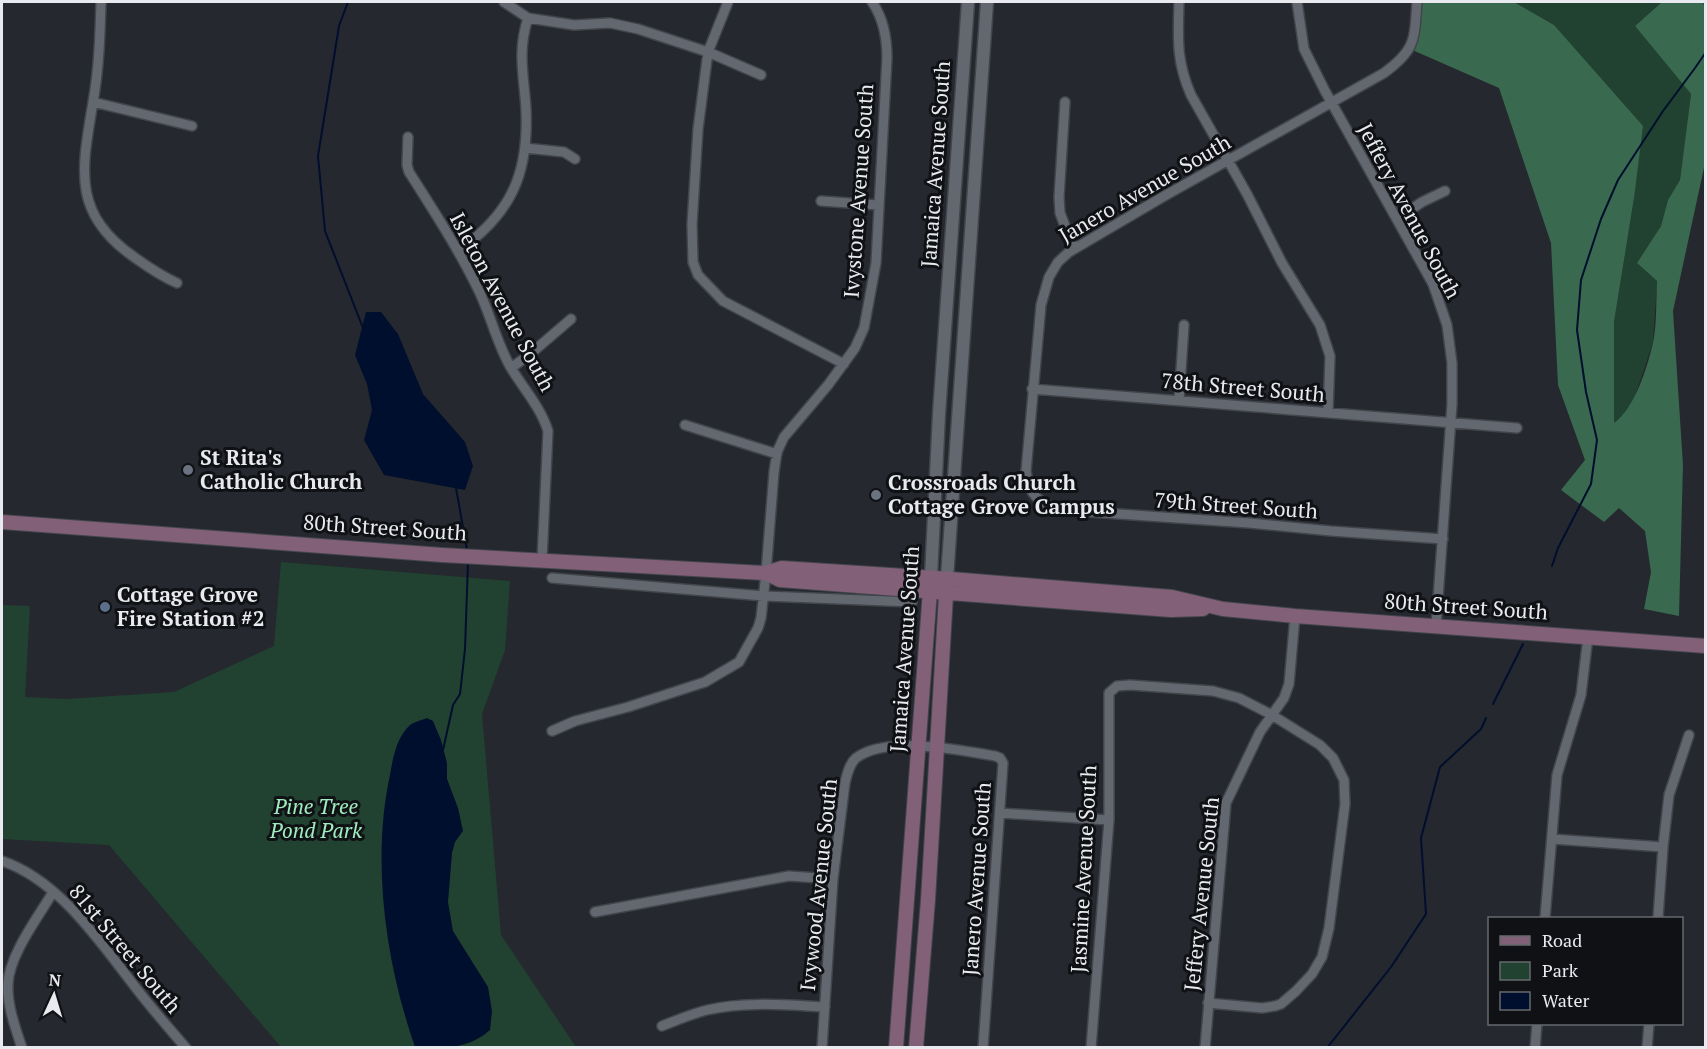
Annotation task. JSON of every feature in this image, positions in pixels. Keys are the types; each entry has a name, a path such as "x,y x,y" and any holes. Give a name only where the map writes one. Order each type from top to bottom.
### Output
{"main road":[{"name":"80th Street South","path":"2,522 542,560 766,573 782,568 947,578 1172,597 1223,609"},
{"name":"80th Street South","path":"766,573 780,580 930,592 1171,610 1223,609 1706,646"},
{"name":"Jamaica Avenue South","path":"896,1047 931,578"},
{"name":"Jamaica Avenue South","path":"916,1047 928,900 947,578"}],"street":[{"path":"101,2 99,54 86,138 84,173 90,208 104,231 120,247 163,277 177,283"},
{"path":"504,2 528,18 573,25 610,23 638,29 708,52 761,75"},
{"path":"728,2 708,52 698,129 692,224 693,262 698,275 723,301 844,364"},
{"name":"Ivystone Avenue South","path":"552,731 575,721 628,707 705,682 739,662 758,628 764,596 777,454 784,437 855,348 864,328 876,263 887,58 886,37 879,12 872,2"},
{"name":"Jamaica Avenue South","path":"931,578 940,402 968,2"},
{"name":"Jamaica Avenue South","path":"947,578 987,2"},
{"path":"1179,2 1178,57 1183,78 1326,339 1330,356 1328,413"},
{"name":"Jeffery Avenue South","path":"1298,2 1304,49 1331,103 1433,284 1446,325 1452,363 1451,423 1436,626"},
{"name":"Janero Avenue South","path":"1031,492 1026,471 1032,389 1043,293 1058,262 1074,249 1397,64 1414,42 1417,2"},
{"path":"458,251 486,228 510,199 518,180 525,148 526,109 520,54 528,18"},
{"path":"93,102 192,126"},
{"path":"1065,102 1059,197 1060,213 1074,249"},
{"name":"Isleton Avenue South","path":"408,137 409,172 458,251 487,309 511,368 545,421 548,431 542,560"},
{"path":"525,148 564,152 575,159"},
{"path":"1396,219 1422,202 1445,191"},
{"path":"821,201 878,205"},
{"path":"511,368 529,356 571,319"},
{"path":"1179,400 1184,325"},
{"name":"78th Street South","path":"1032,389 1517,428"},
{"path":"685,425 777,454"},
{"name":"79th Street South","path":"1031,492 1046,505 1061,510 1443,539"},
{"path":"552,578 764,596 912,602"},
{"name":"Jeffery Avenue South","path":"1205,1047 1226,803 1260,732 1284,698 1289,684 1295,616"},
{"path":"1545,917 1557,775 1581,695 1588,637"},
{"path":"1097,690 1109,693 1117,686 1130,685 1213,691 1239,698 1272,715 1320,745 1333,758 1344,780 1345,804 1329,928 1322,957 1312,974 1281,1004 1262,1008 1208,1002"},
{"name":"Jasmine Avenue South","path":"1091,1047 1108,820 1109,693"},
{"path":"1658,917 1662,847 1669,795 1689,735"},
{"name":"Ivywood Avenue South","path":"822,1047 833,879 845,783 849,769 855,759 870,751 885,747 920,747"},
{"name":"Janero Avenue South","path":"920,747 938,747 1000,758 1003,763 983,1047"},
{"path":"1000,813 1108,820"},
{"path":"1552,839 1662,847"},
{"name":"81st Street South","path":"2,861 24,870 53,892 93,934 186,1047"},
{"path":"595,912 789,876 833,879"},
{"path":"22,1047 11,1013 8,981 11,967 21,946 53,892"},
{"path":"662,1026 706,1010 724,1007 773,1005 825,1007"},
{"path":"1535,1047 1537,1025"},
{"path":"1647,1047 1649,1025"}],"green space":[{"path":"1417,2 1514,2 1554,25 1643,126 1614,322 1614,423 1634,398 1644,375 1653,343 1657,281 1637,263 1661,226 1668,200 1680,180 1691,94 1635,26 1662,2 1703,2 1706,12 1705,163 1673,311 1683,465 1679,616 1644,609 1651,572 1645,531 1619,508 1604,522 1561,490 1585,460 1558,385 1551,243 1499,88 1410,49"},
{"path":"1514,2 1662,2 1635,26 1691,94 1680,180 1668,200 1661,226 1637,263 1657,281 1653,342 1633,402 1621,418 1613,424 1614,322 1634,198 1554,25"},
{"name":"Pine Tree Pond Park","path":"281,562 510,581 505,650 482,714 501,935 576,1047 281,1047 109,845 2,839 2,605 30,606 25,697 66,699 174,692 274,646"}],"water":[{"path":"366,312 381,312 398,334 423,394 465,442 473,466 465,490 384,475 364,440 372,410 367,384 355,355"},
{"path":"427,718 433,721 441,740 447,763 447,779 458,808 463,831 455,842 452,853 448,902 453,931 488,987 492,1011 490,1030 473,1041 445,1048 415,1047 396,982 389,947 382,877 384,808 394,755 405,730 412,724"}],"waterway":[{"path":"348,2 339,26 318,156 325,231 363,328"},
{"path":"1552,566 1558,548 1591,484 1597,440 1586,392 1577,330 1581,280 1601,219 1618,180 1663,111 1706,52"},
{"path":"456,488 467,550"},
{"path":"443,750 453,705 460,694 465,649 468,562"},
{"path":"1493,704 1523,644"},
{"path":"1327,1048 1391,967 1426,914 1421,838 1440,767 1481,729 1486,718"}],"place":[{"name":"St Rita's Catholic Church","path":"188,470"},
{"name":"Crossroads Church Cottage Grove Campus","path":"876,495"},
{"name":"Cottage Grove Fire Station #2","path":"105,607"}]}
